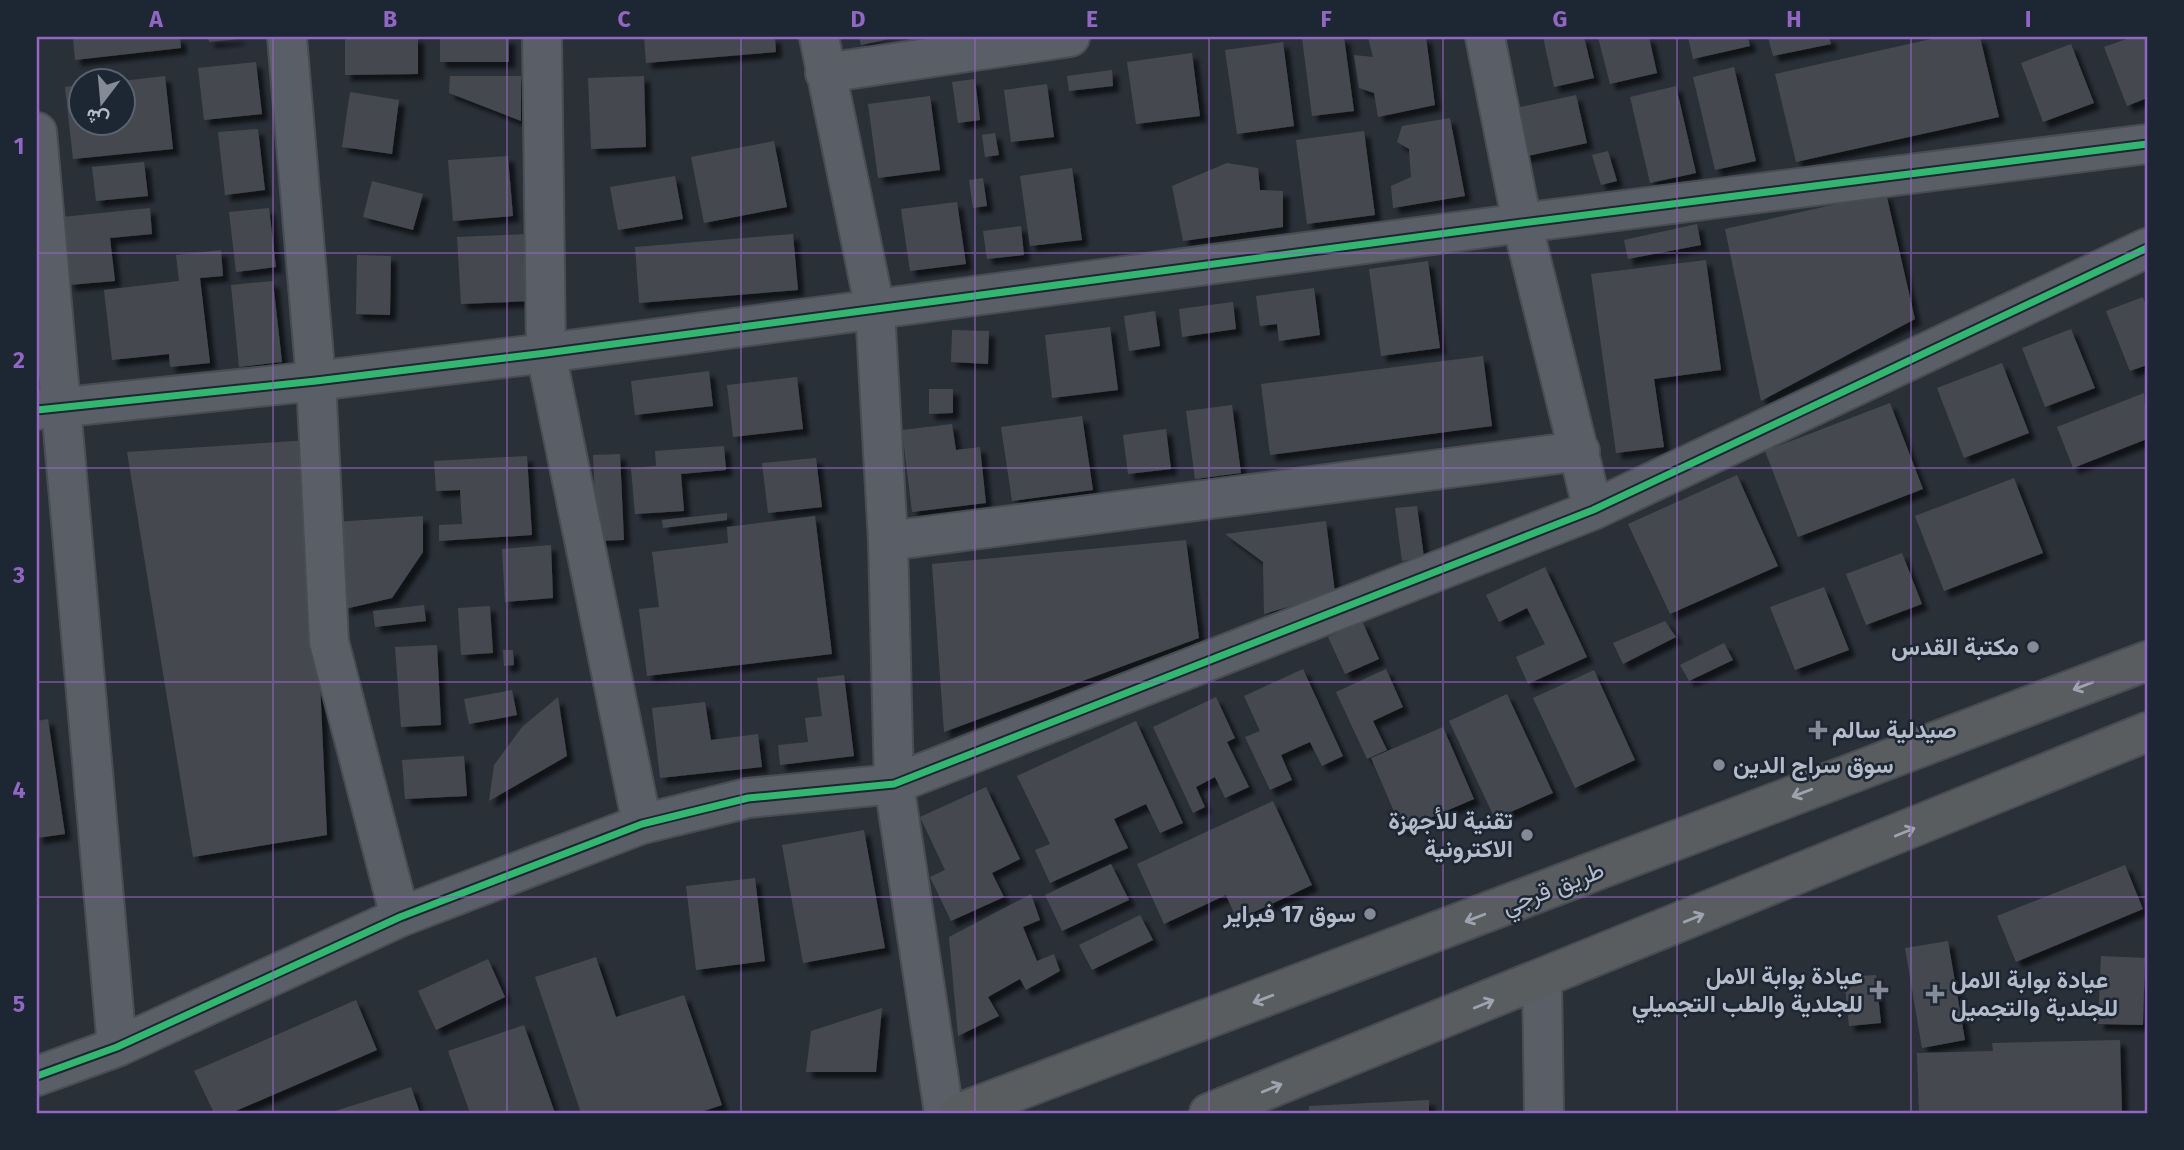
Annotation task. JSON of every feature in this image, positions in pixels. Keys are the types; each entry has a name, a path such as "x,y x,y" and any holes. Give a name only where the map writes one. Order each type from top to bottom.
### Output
{"highway":[{"name":"طريق قرجي","path":"959,1113 2147,661"},
{"path":"1209,1113 1542,981 2147,732"}],"street":[{"path":"287,37 316,381 328,642 400,917"},
{"path":"542,37 546,353 642,824"},
{"path":"944,1113 894,784 888,541 875,309 822,55 1070,37"},
{"path":"1485,37 1522,223 1593,510"},
{"path":"37,132 49,409 117,1047"},
{"path":"49,409 546,353 1522,223 2147,144"},
{"path":"37,1076 117,1047 400,917 642,824 748,798 849,786 894,784 1593,510 2147,248"},
{"path":"888,541 1580,451"},
{"path":"1542,981 1544,1113"}],"building":[{"path":"73,37 180,37 181,48 75,60"},
{"path":"208,37 239,37 239,39 209,42"},
{"path":"345,37 418,37 418,74 345,75"},
{"path":"644,37 775,37 776,52 646,63"},
{"path":"859,37 894,37 894,38 861,45"},
{"path":"1344,37 1354,111 1312,116 1302,38"},
{"path":"1368,37 1426,37 1435,105 1378,117 1374,93 1359,88 1354,55 1373,57"},
{"path":"1543,37 1584,37 1594,78 1554,87"},
{"path":"1598,37 1649,37 1657,73 1610,84"},
{"path":"1688,37 1748,37 1750,46 1693,59"},
{"path":"1768,37 1829,37 1831,44 1773,56"},
{"path":"1940,37 1980,37 1999,117 1796,162 1775,74"},
{"path":"2132,37 2147,37 2147,98 2127,106 2104,47"},
{"path":"440,38 509,38 509,62 440,62"},
{"path":"1283,42 1294,126 1237,134 1225,50"},
{"path":"2071,44 2094,103 2043,122 2021,63"},
{"path":"1192,53 1200,116 1136,124 1127,62"},
{"path":"256,62 262,114 204,120 198,68"},
{"path":"1734,67 1756,161 1715,170 1693,77"},
{"path":"1112,70 1113,86 1069,91 1067,76"},
{"path":"165,76 173,149 73,159 70,136 136,136 136,79"},
{"path":"450,76 521,76 521,121 449,93"},
{"path":"644,76 646,147 591,149 588,78"},
{"path":"975,79 980,120 958,123 952,82"},
{"path":"1047,84 1054,137 1011,142 1004,90"},
{"path":"1676,86 1696,173 1650,183 1630,97"},
{"path":"350,92 399,100 392,154 342,147"},
{"path":"1576,95 1587,143 1523,157 1511,109"},
{"path":"930,96 940,170 878,178 868,104"},
{"path":"1450,118 1465,196 1393,208 1391,186 1411,177 1409,149 1397,142 1402,126"},
{"path":"258,129 265,190 225,195 218,132"},
{"path":"1364,131 1375,215 1307,224 1296,140"},
{"path":"995,133 999,155 985,157 982,135"},
{"path":"774,141 787,207 704,223 691,157"},
{"path":"1608,151 1617,181 1601,185 1592,155"},
{"path":"508,156 513,216 453,221 448,160"},
{"path":"144,162 148,196 96,201 92,167"},
{"path":"1227,163 1258,168 1260,190 1283,191 1283,227 1183,241 1172,186"},
{"path":"1072,168 1082,240 1030,246 1020,176"},
{"path":"675,176 683,219 618,230 610,187"},
{"path":"983,178 987,206 973,208 969,180"},
{"path":"372,181 423,194 413,230 363,217"},
{"path":"1886,193 1915,319 1761,401 1725,229"},
{"path":"957,202 966,264 910,271 901,209"},
{"path":"150,208 152,234 110,238 115,281 69,285 62,217"},
{"path":"269,208 276,267 236,272 229,212"},
{"path":"1697,224 1701,245 1628,259 1624,240"},
{"path":"1021,226 1024,255 987,259 983,231"},
{"path":"528,234 532,301 461,304 457,237"},
{"path":"793,234 798,290 639,303 635,247"},
{"path":"221,250 223,276 200,278 210,363 170,367 169,354 112,360 104,290 179,281 176,255"},
{"path":"357,255 391,256 390,315 356,314"},
{"path":"1706,260 1721,370 1654,379 1664,447 1616,453 1591,274"},
{"path":"1428,261 1440,348 1381,356 1369,269"},
{"path":"273,281 282,362 239,367 231,285"},
{"path":"1314,288 1320,335 1279,341 1277,324 1260,326 1256,296"},
{"path":"2143,297 2147,309 2147,365 2130,371 2106,311"},
{"path":"1233,302 1236,329 1182,337 1179,309"},
{"path":"1155,311 1160,346 1129,351 1124,316"},
{"path":"1110,327 1118,390 1052,398 1045,335"},
{"path":"2071,329 2095,388 2045,407 2022,348"},
{"path":"952,330 989,331 988,364 951,362"},
{"path":"1483,356 1492,426 1270,455 1261,384"},
{"path":"2002,363 2029,433 1964,458 1937,388"},
{"path":"709,371 713,406 635,415 631,381"},
{"path":"797,377 803,429 733,437 727,385"},
{"path":"929,389 953,389 953,413 929,414"},
{"path":"2144,393 2147,439 2073,468 2057,427"},
{"path":"1890,403 1923,489 1798,537 1765,451"},
{"path":"1232,405 1241,473 1195,479 1186,411"},
{"path":"1082,416 1093,490 1012,501 1001,427"},
{"path":"952,424 956,450 980,447 986,503 912,512 902,430"},
{"path":"1166,429 1171,469 1128,474 1123,435"},
{"path":"309,440 327,835 193,857 127,452"},
{"path":"724,446 726,470 681,474 684,511 635,514 631,468 656,466 655,451"},
{"path":"620,454 624,540 597,541 593,455"},
{"path":"527,456 532,535 439,541 439,525 462,524 460,490 436,491 434,461"},
{"path":"816,458 822,507 768,513 762,463"},
{"path":"1737,475 1778,566 1670,614 1628,524"},
{"path":"2014,478 2043,553 1944,591 1915,516"},
{"path":"1417,506 1424,557 1402,561 1395,508"},
{"path":"727,513 727,520 663,528 662,520"},
{"path":"423,516 423,552 392,598 345,609 335,522"},
{"path":"815,516 832,654 647,676 639,609 659,607 652,552 728,543 727,527"},
{"path":"1326,521 1335,593 1264,614 1263,562 1225,534"},
{"path":"1186,540 1199,638 944,732 932,564"},
{"path":"551,545 553,598 505,602 502,549"},
{"path":"1902,553 1922,604 1866,625 1846,574"},
{"path":"1545,567 1587,657 1528,684 1516,657 1545,644 1527,608 1499,622 1486,595"},
{"path":"1824,587 1849,650 1795,670 1770,607"},
{"path":"424,605 426,621 375,627 373,611"},
{"path":"490,606 493,653 461,655 458,608"},
{"path":"1362,621 1379,659 1345,674 1328,637"},
{"path":"1665,621 1676,637 1623,664 1613,643"},
{"path":"1724,643 1733,660 1689,681 1680,665"},
{"path":"437,645 441,725 401,727 395,647"},
{"path":"503,650 513,650 514,665 504,666"},
{"path":"1303,669 1343,756 1322,766 1310,742 1281,755 1292,780 1270,790 1245,737 1260,731 1244,696"},
{"path":"1386,669 1403,707 1373,721 1387,750 1367,759 1336,692"},
{"path":"1594,670 1635,760 1575,788 1533,698"},
{"path":"844,675 854,756 780,765 778,745 808,742 805,718 822,716 817,678"},
{"path":"512,690 517,715 469,724 464,699"},
{"path":"1507,694 1553,793 1495,819 1449,721"},
{"path":"558,697 567,756 489,801 494,765 522,727"},
{"path":"1216,697 1235,738 1227,742 1249,787 1225,798 1215,777 1196,787 1205,807 1193,813 1153,727"},
{"path":"705,702 711,740 758,734 762,767 660,778 652,708"},
{"path":"48,719 65,834 37,838 37,721"},
{"path":"1136,721 1183,823 1160,833 1146,804 1114,819 1128,848 1050,883 1035,850 1050,844 1017,776"},
{"path":"1443,727 1474,799 1402,830 1371,758"},
{"path":"464,756 467,796 405,799 402,760"},
{"path":"986,787 1020,859 992,873 1004,897 951,921 930,877 945,870 920,817"},
{"path":"1273,801 1312,885 1237,920 1226,895 1164,924 1137,864"},
{"path":"864,830 885,948 803,963 782,845"},
{"path":"1111,864 1129,900 1062,931 1045,895"},
{"path":"2125,865 2143,909 2016,962 1997,916"},
{"path":"755,878 765,961 696,970 686,886"},
{"path":"1031,894 1040,920 1023,927 1037,961 1054,954 1060,971 1026,990 1020,979 988,997 999,1016 958,1036 949,937"},
{"path":"1140,915 1153,940 1092,970 1079,945"},
{"name":"عيادة بوابة الامل للجلدية والتجميل","path":"1948,941 1965,1040 1922,1048 1905,948"},
{"path":"2101,956 2145,958 2143,1025 2098,1024"},
{"path":"596,957 616,1017 684,995 722,1105 698,1113 581,1113 535,977"},
{"path":"488,959 505,997 436,1030 418,991"},
{"path":"1876,975 1881,1023 1849,1026 1844,977"},
{"path":"356,1000 377,1050 231,1113 214,1113 194,1071"},
{"path":"882,1008 876,1072 806,1072 811,1031"},
{"path":"524,1025 555,1113 470,1113 448,1051"},
{"path":"2120,1040 2122,1113 1919,1113 1917,1053 1993,1051 1992,1043"},
{"path":"411,1087 420,1113 329,1113"},
{"path":"1429,1100 1429,1113 1309,1113 1309,1106"}],"cycle path":[{"path":"37,410 316,381 546,353 1522,223 2147,144"},
{"path":"37,1076 117,1047 400,917 642,824 748,798 894,784 1593,510 2147,248"}],"place":[{"name":"مكتبة القدس","path":"2033,647"},
{"name":"صيدلية سالم","path":"1818,730"},
{"name":"سوق سراج الدين","path":"1719,765"},
{"name":"تقنية للأجهزة الاكترونية","path":"1527,835"},
{"name":"سوق 17 فبراير","path":"1370,914"},
{"name":"عيادة بوابة الامل للجلدية والطب التجميلي","path":"1879,990"},
{"name":"عيادة بوابة الامل للجلدية والتجميل","path":"1935,994"}]}
